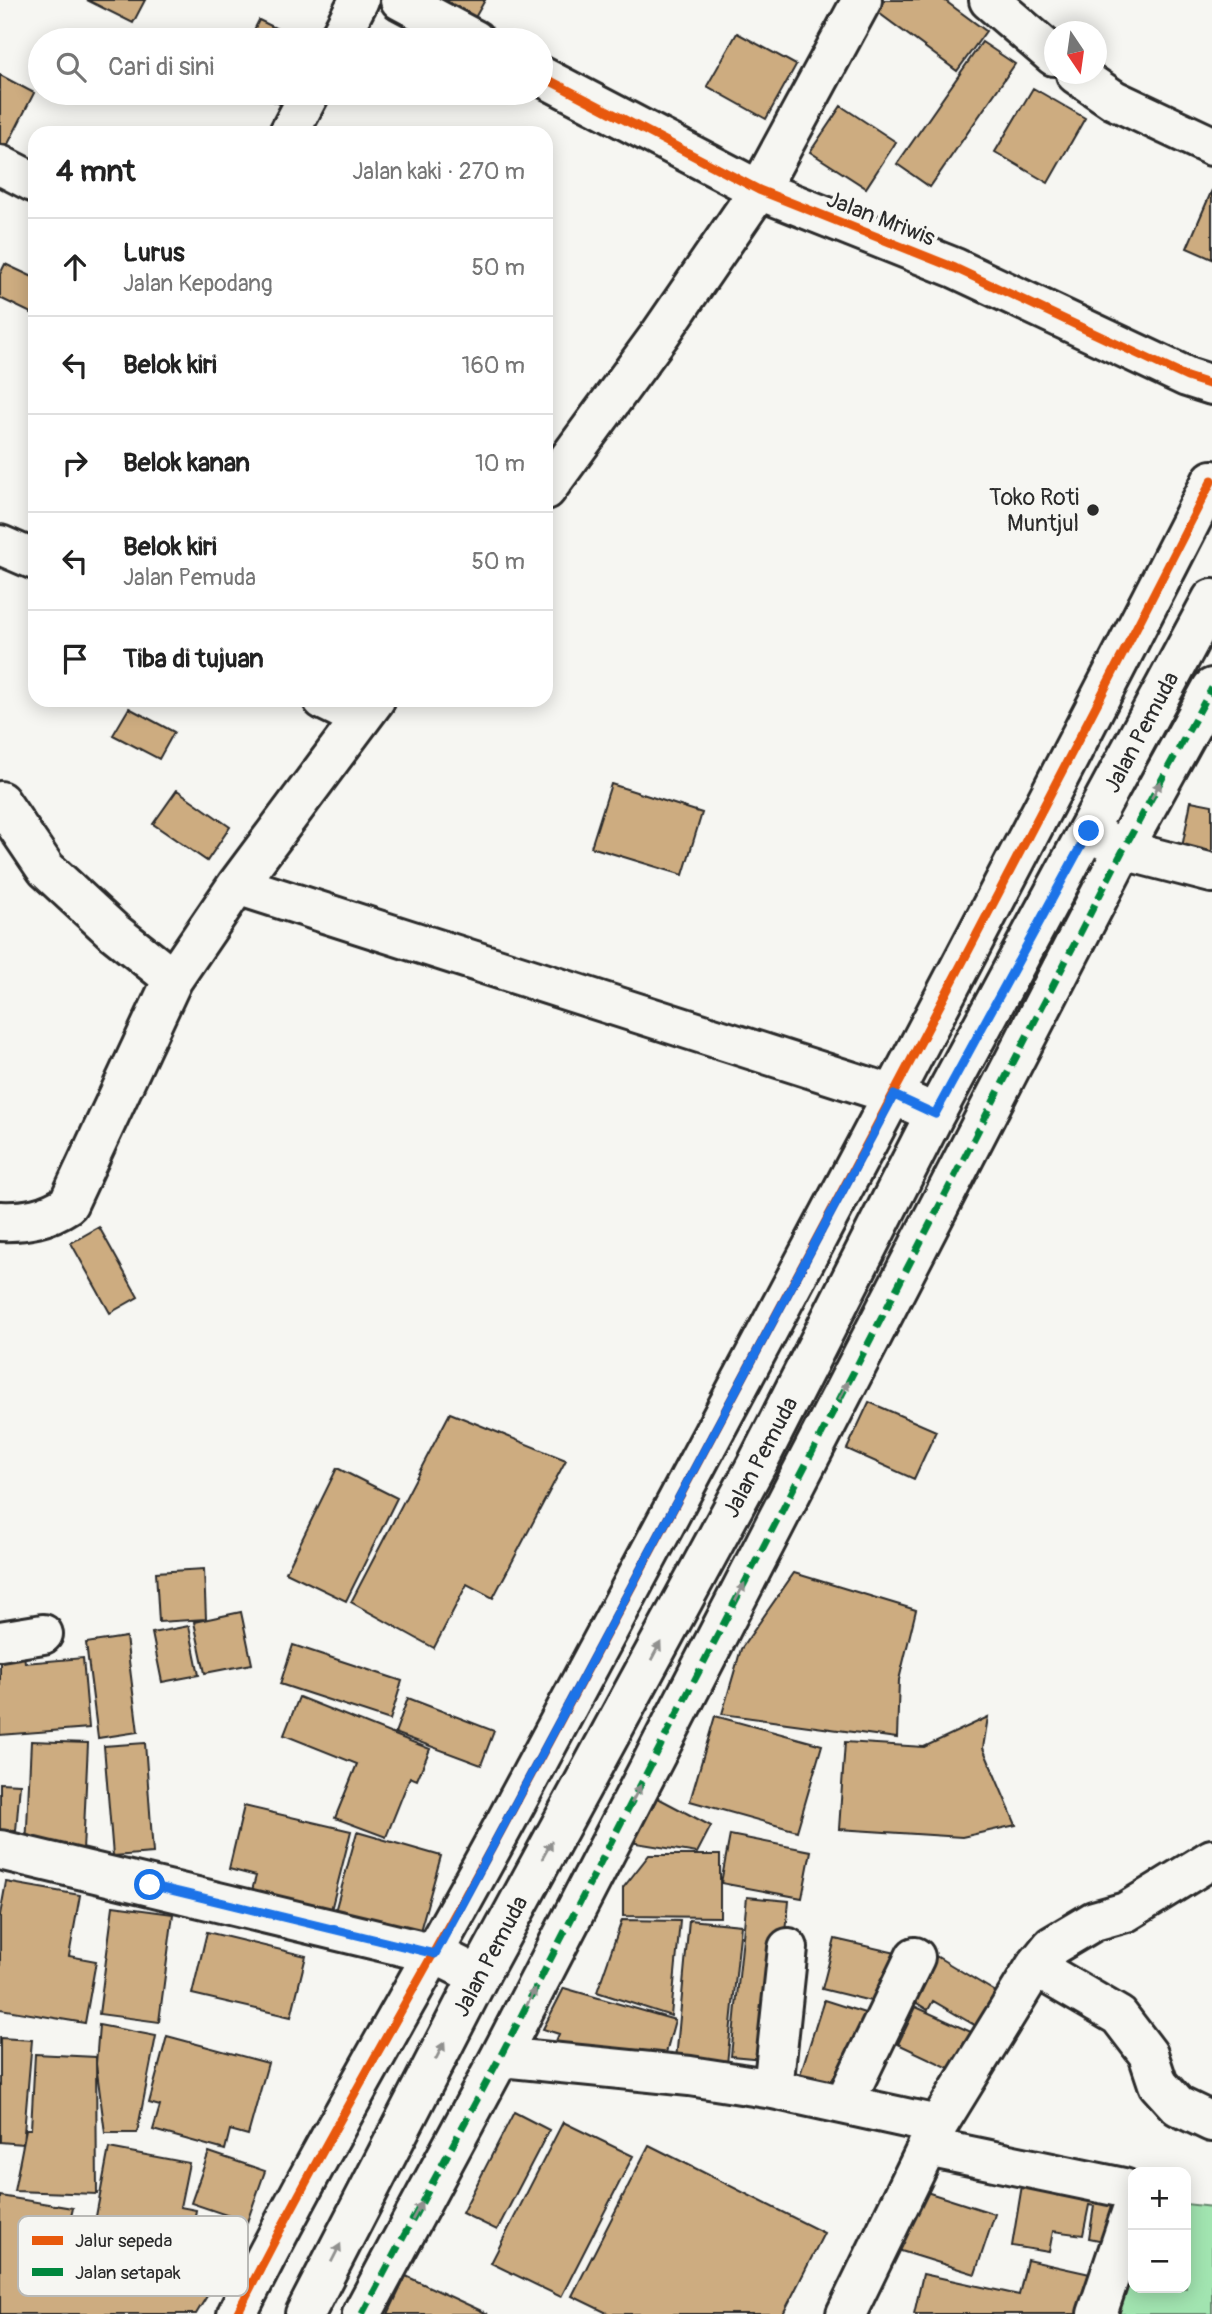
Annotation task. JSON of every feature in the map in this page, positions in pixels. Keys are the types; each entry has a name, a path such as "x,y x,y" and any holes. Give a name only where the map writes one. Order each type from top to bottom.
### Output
{"street":[{"path":"344,28 359,0"},
{"path":"400,0 452,28"},
{"path":"553,469 559,451 758,190 862,0"},
{"path":"989,0 1044,47"},
{"name":"Jalan Mriwis","path":"553,82 758,190 955,268 1187,377 1212,385"},
{"path":"1091,84 1114,100 1212,146"},
{"path":"293,126 304,105"},
{"path":"0,165 28,179"},
{"path":"248,2292 276,2237 435,1954 894,1095 1212,480"},
{"name":"Jalan Pemuda","path":"305,2314 478,1976 758,1462 935,1114 1212,599"},
{"path":"362,2314 500,2057 1123,850 1212,688"},
{"path":"0,1221 34,1220 53,1214 68,1203 173,979 237,885 367,709"},
{"path":"0,801 46,869 114,932 173,979"},
{"path":"1089,831 1123,850 1212,873"},
{"path":"237,885 894,1095 935,1114"},
{"path":"0,1642 43,1634"},
{"path":"0,1850 435,1954 478,1976"},
{"path":"846,2314 932,2136 1035,1967 1052,1946 1094,1921 1126,1912 1212,1859"},
{"path":"773,2089 788,1948"},
{"path":"844,2104 915,1957"},
{"path":"1035,1967 1119,2016 1148,2054 1158,2084 1178,2106 1212,2122"},
{"path":"500,2057 620,2067 773,2089 844,2104 932,2136 1124,2188 1128,2192"},
{"path":"1097,2314 1128,2221"},
{"path":"237,2314 246,2296"}],"green space":[{"path":"1191,2205 1212,2207 1212,2314 1083,2314 1128,2211 1128,2293 1191,2293"}],"building":[{"path":"87,0 145,0 133,23"},
{"path":"429,0 485,0 472,23"},
{"path":"872,0 944,0 986,31 957,71 868,5"},
{"path":"259,20 275,28 255,28"},
{"path":"737,33 796,65 766,119 707,86"},
{"path":"982,42 1015,64 930,187 897,164"},
{"path":"0,75 28,90 28,105 7,146 0,143"},
{"path":"1033,88 1085,118 1048,183 995,152"},
{"path":"841,106 896,142 866,188 810,152"},
{"path":"1212,190 1212,259 1187,248"},
{"path":"5,264 28,275 28,312 0,298 0,274"},
{"path":"129,708 174,732 159,759 113,735"},
{"path":"611,784 702,813 683,875 591,847"},
{"path":"177,790 230,827 207,861 153,824"},
{"path":"1191,801 1212,805 1212,869 1179,863"},
{"path":"99,1227 138,1297 110,1313 71,1243"},
{"path":"869,1402 936,1431 914,1479 847,1449"},
{"path":"450,1413 566,1460 493,1598 467,1584 434,1648 351,1602"},
{"path":"337,1468 397,1498 346,1601 286,1572"},
{"path":"204,1569 206,1619 159,1622 156,1572"},
{"path":"794,1573 916,1610 899,1680 897,1738 722,1714 741,1649"},
{"path":"241,1612 252,1664 205,1673 194,1622"},
{"path":"189,1626 199,1675 162,1682 152,1633"},
{"path":"126,1637 138,1732 98,1738 86,1643"},
{"path":"23,1644 25,1663 83,1658 89,1728 0,1735 0,1646"},
{"path":"293,1645 402,1681 390,1720 280,1684"},
{"path":"299,1697 430,1749 417,1780 410,1777 386,1837 335,1818 357,1764 284,1735"},
{"path":"408,1698 494,1731 481,1765 395,1733"},
{"path":"715,1716 822,1745 797,1831 690,1801"},
{"path":"988,1717 983,1748 1016,1825 962,1837 839,1829 845,1742 924,1747"},
{"path":"31,1741 88,1743 83,1851 26,1848"},
{"path":"145,1743 153,1853 113,1856 104,1746"},
{"path":"0,1783 20,1784 16,1831 0,1830"},
{"path":"656,1797 711,1826 697,1853 630,1842"},
{"path":"244,1806 351,1831 330,1914 251,1894 256,1876 229,1869"},
{"path":"357,1832 441,1856 418,1938 334,1915"},
{"path":"730,1835 811,1851 802,1898 721,1883"},
{"path":"649,1855 720,1855 720,1917 623,1916 623,1888"},
{"path":"6,1882 80,1895 69,1956 96,1961 85,2023 0,2009 0,1915"},
{"path":"747,1897 789,1901 774,2060 731,2056"},
{"path":"113,1906 173,1914 159,2022 99,2014"},
{"path":"622,1920 680,1921 671,2016 597,1992"},
{"path":"689,1920 741,1925 727,2064 676,2060"},
{"path":"207,1932 306,1956 291,2017 192,1994"},
{"path":"835,1939 896,1953 883,2004 822,1989"},
{"path":"931,1953 996,1992 976,2026 933,2001 928,2010 904,1995"},
{"path":"564,1988 675,2020 661,2071 551,2053 559,2034 543,2029"},
{"path":"824,2000 871,2015 845,2095 798,2081"},
{"path":"916,2007 971,2032 953,2070 898,2044"},
{"path":"99,2025 156,2036 137,2133 105,2133 96,2064"},
{"path":"167,2036 268,2063 248,2135 230,2130 225,2150 153,2130 160,2106 149,2103"},
{"path":"0,2038 32,2040 23,2144 0,2142"},
{"path":"35,2054 96,2057 97,2194 14,2191 26,2129 31,2129"},
{"path":"514,2112 549,2130 497,2230 462,2213"},
{"path":"563,2122 633,2156 561,2297 491,2263"},
{"path":"649,2145 824,2233 783,2314 609,2314 572,2296"},
{"path":"109,2148 189,2163 180,2207 196,2210 195,2216 96,2216"},
{"path":"209,2152 265,2171 248,2219 248,2216 229,2216 191,2203"},
{"path":"1023,2179 1116,2195 1104,2241 1089,2238 1094,2206 1089,2205 1083,2235 1053,2231 1049,2252 1012,2246"},
{"path":"917,2189 995,2214 975,2274 898,2250"},
{"path":"0,2196 73,2208 71,2216 18,2216 18,2296 207,2296 196,2314 0,2314"},
{"path":"1027,2260 1090,2274 1079,2314 914,2314 923,2274 1019,2295"},
{"path":"406,2276 488,2314 388,2314"}],"marked path":[{"path":"362,2314 500,2057 1123,850 1212,688"}],"cycle path":[{"path":"553,82 759,190 955,268 1187,377 1212,385"},
{"path":"248,2292 517,1801 781,1307 1212,480"},
{"path":"237,2314 246,2296"}],"place":[{"name":"Toko Roti Muntjul","path":"1093,510"}],"route":[{"path":"150,1885 435,1954 894,1095 935,1114 1089,831"}]}
